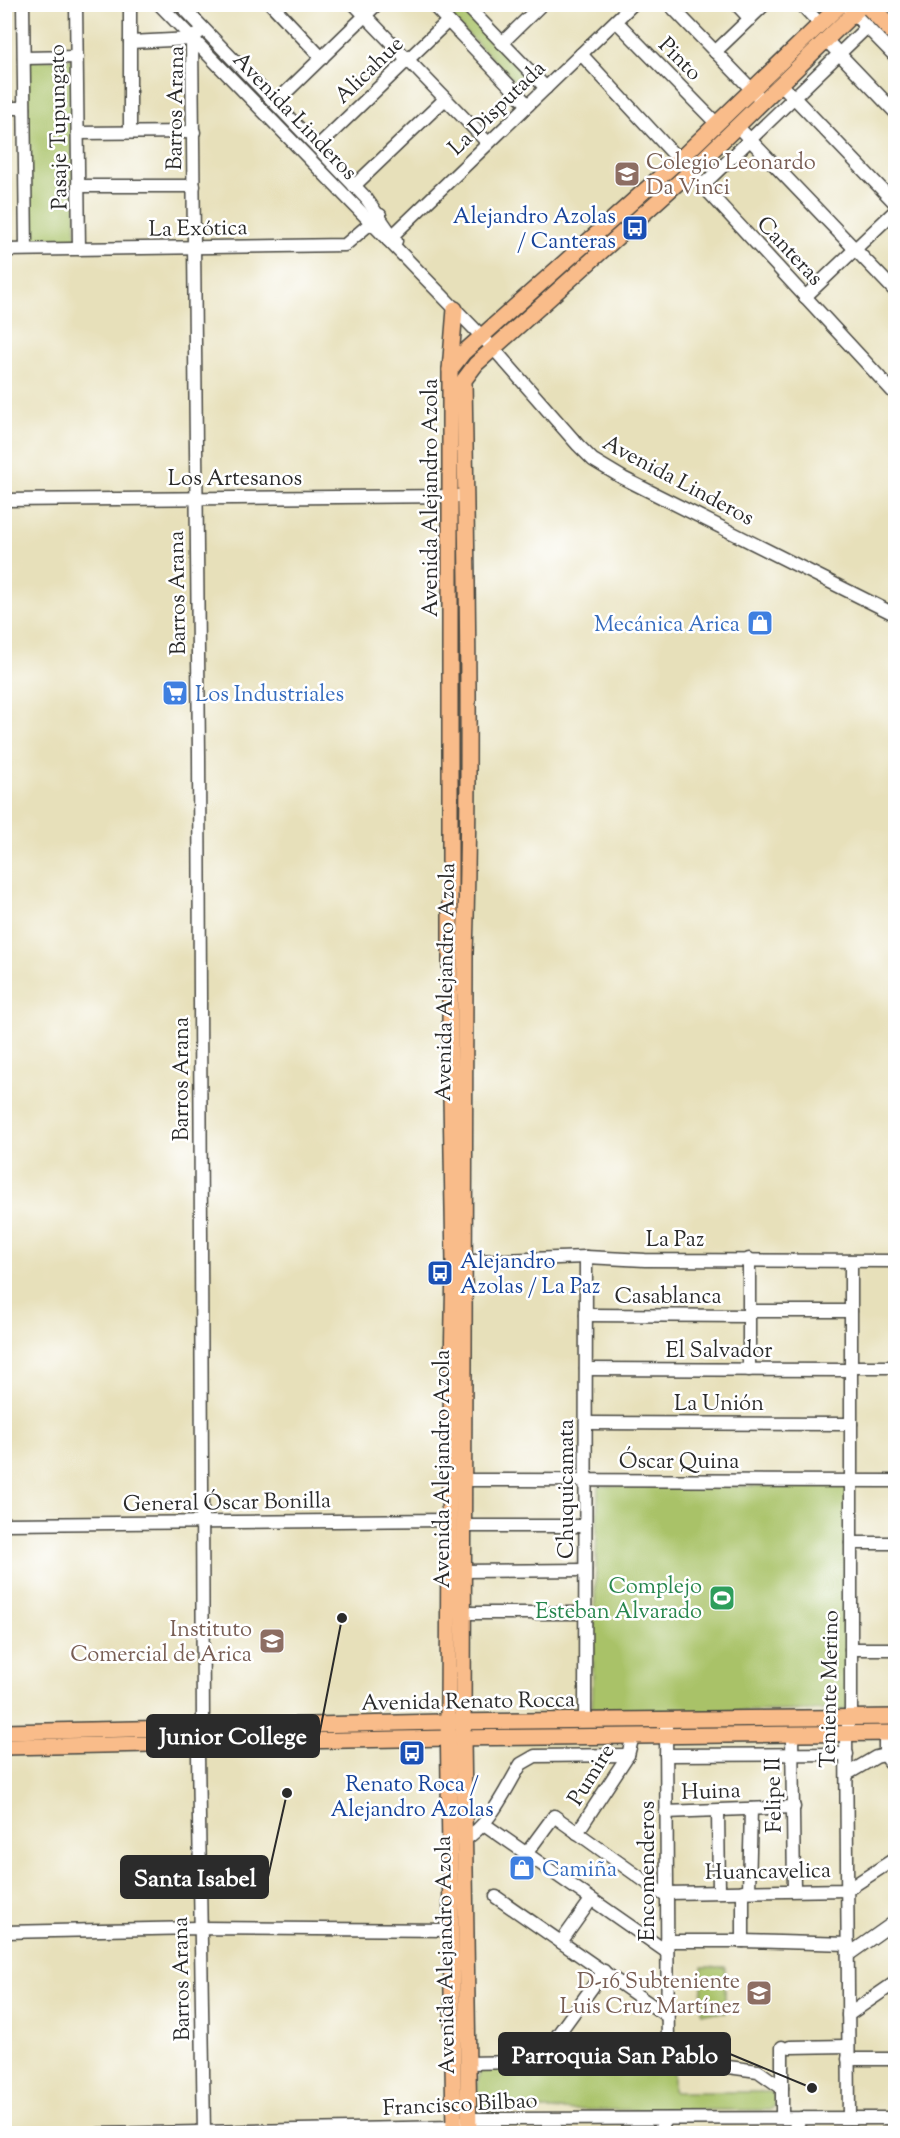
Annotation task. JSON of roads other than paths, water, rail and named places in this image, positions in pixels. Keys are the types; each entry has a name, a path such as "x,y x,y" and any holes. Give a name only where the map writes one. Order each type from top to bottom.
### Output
{"highway":[{"path":"854,6 896,34"}],"main road":[{"name":"Avenida Alejandro Azola","path":"459,496 464,380 471,369 691,171 737,126 758,95 820,24 854,6"},
{"name":"Avenida Alejandro Azola","path":"454,2130 452,1930 456,1738 456,1523 468,822 459,496 450,370 463,353 680,160 717,124 758,95 781,84 826,40 854,6"},
{"path":"450,370 455,309"},
{"name":"Avenida Alejandro Azola","path":"456,1721 463,1613 463,1571 456,1523 463,1479 459,1263"},
{"name":"Avenida Renato Rocca","path":"4,1747 31,1739 203,1728 456,1721 896,1717"},
{"name":"Avenida Renato Rocca","path":"4,1732 31,1739 198,1743 890,1733"},
{"name":"Avenida Alejandro Azola","path":"456,1738 464,1840 469,2126"}],"street":[{"path":"23,4 26,249"},
{"name":"Pasaje Tupungato","path":"76,4 79,249"},
{"path":"130,4 130,132"},
{"name":"Avenida Linderos","path":"159,4 375,219 391,237 403,256 482,336 578,446 600,465 895,614"},
{"name":"Avenida Linderos","path":"180,4 354,186 375,219"},
{"name":"Barros Arana","path":"190,14 200,4"},
{"path":"271,4 322,58"},
{"path":"354,4 488,143"},
{"path":"275,103 377,4"},
{"path":"432,4 528,105"},
{"path":"465,4 546,88"},
{"path":"502,43 542,4"},
{"name":"La Disputada","path":"391,237 633,4"},
{"path":"669,4 758,95"},
{"path":"736,4 750,19"},
{"path":"715,52 765,4"},
{"path":"801,4 820,24"},
{"path":"854,6 867,27 896,57"},
{"name":"Alicahue","path":"317,147 448,21"},
{"name":"Pinto","path":"616,21 717,124"},
{"path":"703,185 867,27"},
{"name":"Barros Arana","path":"203,28 192,39 195,186 203,1522 203,1728 198,1743 199,1928 204,2133"},
{"path":"130,42 192,39"},
{"path":"826,40 896,113"},
{"name":"Canteras","path":"581,54 896,395"},
{"path":"24,58 77,57"},
{"path":"781,84 896,204"},
{"path":"354,186 445,99"},
{"path":"4,108 24,108"},
{"path":"737,126 896,292"},
{"path":"78,133 194,132"},
{"path":"78,186 195,186"},
{"path":"806,297 896,210"},
{"name":"La Exótica","path":"4,250 345,245 375,219"},
{"name":"Los Artesanos","path":"4,500 459,496"},
{"name":"La Paz","path":"459,1263 586,1257 645,1260 896,1261"},
{"name":"Chuquicamata","path":"585,1720 586,1257"},
{"path":"749,1259 749,1370"},
{"name":"Teniente Merino","path":"849,2118 846,1733 851,1717 851,1261"},
{"name":"Casablanca","path":"586,1315 851,1311"},
{"name":"El Salvador","path":"586,1369 749,1370 896,1367"},
{"name":"La Unión","path":"586,1423 851,1424"},
{"name":"Óscar Quina","path":"463,1479 896,1481"},
{"name":"General Óscar Bonilla","path":"4,1524 203,1522 585,1526"},
{"path":"851,1543 896,1543"},
{"path":"463,1571 585,1570"},
{"path":"463,1613 585,1613"},
{"path":"851,1649 896,1649"},
{"name":"Encomenderos","path":"666,1719 668,2059"},
{"path":"890,1733 885,1755 895,1770"},
{"name":"Felipe II","path":"792,1734 794,1890"},
{"name":"Pumire","path":"577,1833 628,1755 633,1736"},
{"path":"666,1755 847,1754"},
{"path":"464,1840 483,1824 521,1764 528,1758 628,1755"},
{"path":"847,1774 876,1757 885,1755"},
{"name":"Huina","path":"666,1812 794,1808"},
{"path":"743,1941 751,1809"},
{"path":"718,1811 719,1891"},
{"path":"526,1854 554,1816 667,1895"},
{"path":"483,1824 591,1900 667,1947 743,1941 848,1950 896,1921"},
{"name":"Huancavelica","path":"667,1895 719,1891 848,1890 896,1858"},
{"path":"496,1897 667,2016"},
{"path":"561,1942 591,1900"},
{"path":"4,1932 199,1928 452,1930"},
{"path":"538,2062 604,1971"},
{"path":"848,2015 896,1982"},
{"path":"782,2118 786,2047 848,2046"},
{"path":"468,2063 668,2059 758,2072 782,2088"},
{"path":"848,2059 896,2059"},
{"path":"791,2133 801,2118"},
{"name":"Francisco Bilbao","path":"99,2133 454,2130 469,2126 667,2119 896,2118"},
{"path":"657,2133 667,2119"}],"place":[{"name":"Colegio Leonardo Da Vinci","path":"627,174"},
{"name":"Alejandro Azolas / Canteras","path":"635,228"},
{"name":"Mecánica Arica","path":"760,623"},
{"name":"Los Industriales","path":"175,693"},
{"name":"Alejandro Azolas / La Paz","path":"440,1273"},
{"name":"Complejo Esteban Alvarado","path":"722,1598"},
{"name":"Junior College","path":"342,1618"},
{"name":"Instituto Comercial de Arica","path":"272,1641"},
{"name":"Renato Roca / Alejandro Azolas","path":"412,1753"},
{"name":"Santa Isabel","path":"287,1793"},
{"name":"Camiña","path":"522,1868"},
{"name":"D-16 Subteniente Luis Cruz Martínez","path":"759,1993"},
{"name":"Parroquia San Pablo","path":"812,2088"}]}
